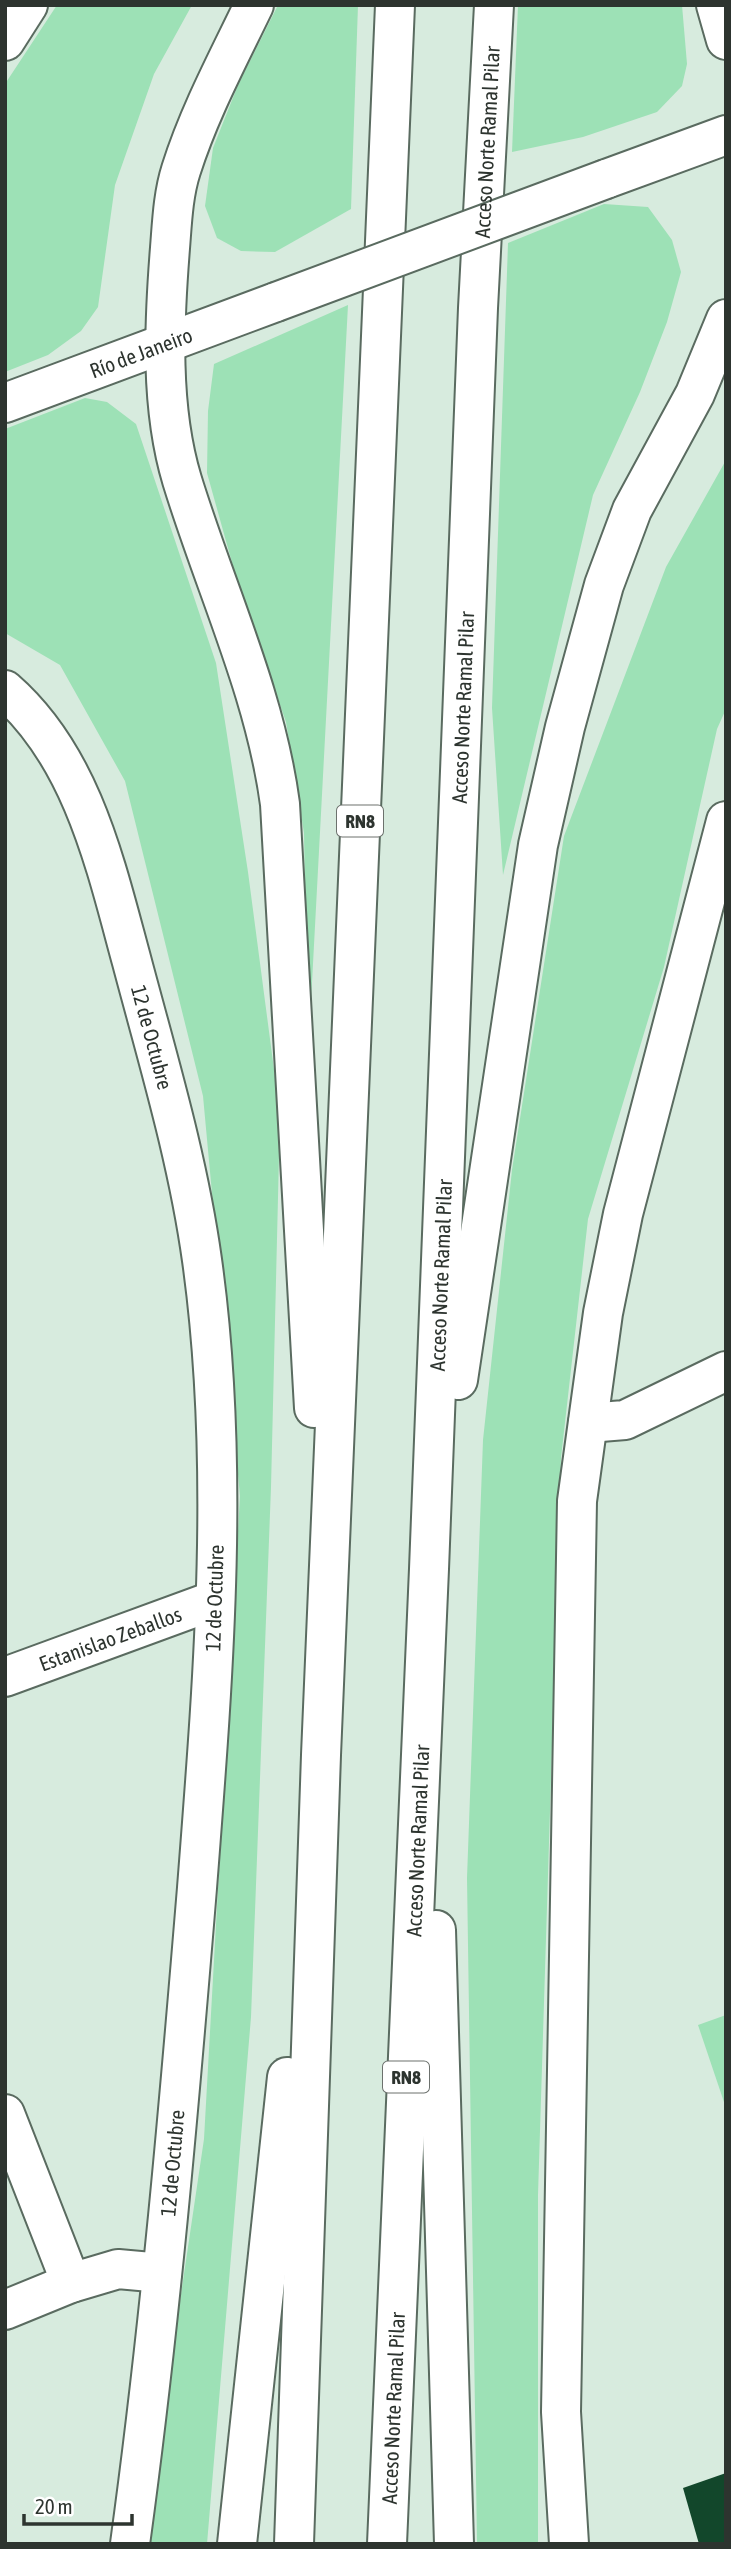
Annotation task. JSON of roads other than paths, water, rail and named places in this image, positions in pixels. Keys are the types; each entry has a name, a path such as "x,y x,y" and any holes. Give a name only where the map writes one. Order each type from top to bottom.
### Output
{"main road":[{"path":"5,41 28,5"},
{"path":"254,5 206,105 180,172 172,226 166,344 169,419 181,476 261,708 275,761 281,804 326,1637"},
{"name":"RN8","path":"294,2544 321,1755 395,5"},
{"name":"Acceso Norte Ramal Pilar","path":"387,2544 429,1569 478,308 494,5"},
{"path":"716,5 726,40"},
{"name":"Río de Janeiro","path":"5,403 726,135"},
{"path":"429,1569 538,845 565,727 604,585 632,510 695,394 726,319"},
{"name":"12 de Octubre","path":"5,690 34,718 56,751 97,838 179,1137 202,1257 213,1357 215,1600 204,1796 162,2273 130,2544"},
{"path":"569,2544 561,2412 576,1514 603,1313 623,1214 723,839"},
{"path":"588,1423 625,1420 726,1371"},
{"name":"Estanislao Zeballos","path":"5,1677 215,1600"},
{"path":"426,1610 454,2544"},
{"path":"237,2544 321,1755"},
{"path":"5,2114 71,2283"},
{"path":"5,2310 71,2283 118,2269 162,2273"}]}
